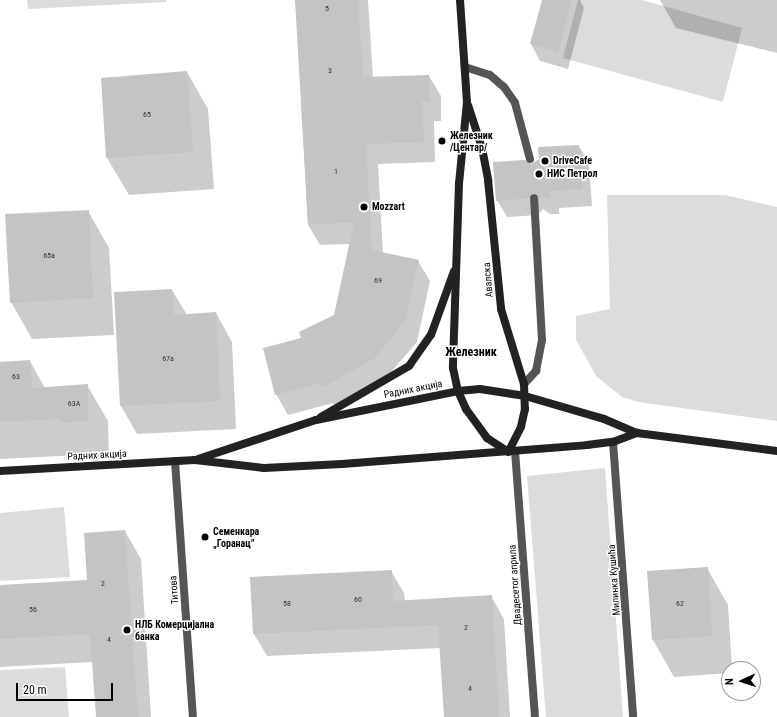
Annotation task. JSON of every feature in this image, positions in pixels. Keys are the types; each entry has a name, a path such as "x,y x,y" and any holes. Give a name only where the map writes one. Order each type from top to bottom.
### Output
{"main road":[{"name":"Авалска","path":"460,0 467,102 459,183 458,261 452,345 458,391 466,409 487,438 512,451 521,427 525,396 524,384 501,309 488,180 482,148 467,102"},
{"path":"316,420 409,366 431,335 458,261"},
{"name":"Радних акција","path":"195,460 316,420 458,391 497,390 525,396 604,419 637,433 777,451"},
{"name":"Радних акција","path":"0,471 195,460 264,468 512,451 613,442 637,433"}],"street":[{"path":"464,67 490,75 504,87 515,103 530,159"},
{"path":"524,384 536,370 542,340 534,198"},
{"name":"Милинка Кушића","path":"613,442 633,717"},
{"name":"Двадесетог априла","path":"512,451 535,717"},
{"name":"Титова","path":"175,461 193,717"}],"shaded area":[{"path":"27,0 166,0 167,2 28,9"},
{"path":"578,0 642,0 742,28 723,102 563,58"},
{"path":"607,195 725,195 777,207 777,421 638,402 622,397 596,376 576,340 576,316 610,309"},
{"path":"605,468 623,717 546,717 527,476"},
{"path":"64,507 70,577 0,581 0,513"},
{"path":"65,667 69,717 0,717 0,670"}],"building":[{"path":"295,0 358,0 363,77 429,75 430,101 422,101 424,142 366,144 372,250 419,260 405,321 374,359 322,387 320,383 275,395 263,348 301,338 299,332 334,315 354,222 308,225"},
{"path":"542,0 572,0 558,52 530,44"},
{"path":"187,71 193,152 106,158 101,78"},
{"path":"579,145 583,189 550,191 550,197 539,198 533,193 529,198 496,201 493,162 525,160 531,164 539,159 538,147"},
{"path":"89,210 93,298 10,303 5,214"},
{"path":"172,289 174,315 216,312 220,401 120,406 114,292"},
{"path":"30,360 32,388 88,384 88,421 61,423 61,419 0,422 0,362"},
{"path":"125,530 138,717 96,717 90,634 0,639 0,585 87,580 84,533"},
{"path":"708,567 712,636 652,640 647,571"},
{"path":"392,570 393,601 492,595 499,717 444,717 438,625 253,634 250,577"}],"place":[{"name":"Железник /Центар/","path":"442,141"},
{"name":"DriveCafe","path":"545,161"},
{"name":"НИС Петрол","path":"539,174"},
{"name":"Mozzart","path":"364,207"},
{"name":"Семенкара „Горанац”","path":"205,537"},
{"name":"НЛБ Комерцијална банка","path":"127,630"}],"district":[{"name":"Железник","path":"471,353"}]}
